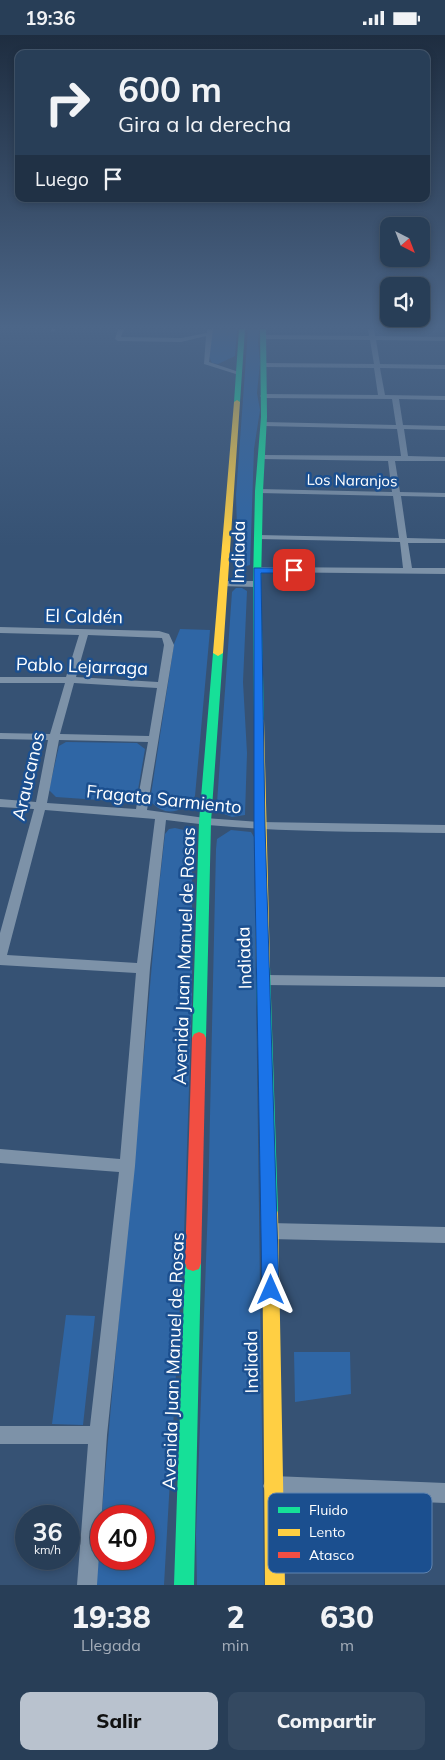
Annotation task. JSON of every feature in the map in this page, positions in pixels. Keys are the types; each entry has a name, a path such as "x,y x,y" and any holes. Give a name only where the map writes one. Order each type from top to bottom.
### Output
{"main road":[{"name":"Avenida Juan Manuel de Rosas","path":"184,1585 205,822 237,401"},
{"name":"Indiada","path":"263,401 264,424 259,491 257,584 260,826 270,1231 273,1493"}],"street":[{"path":"396,401 405,458"},
{"path":"264,424 445,428"},
{"path":"262,457 445,459"},
{"path":"391,458 408,571"},
{"name":"Los Naranjos","path":"259,491 445,495"},
{"path":"258,537 445,541"},
{"path":"257,570 445,571"},
{"path":"223,584 257,584"},
{"name":"El Caldén","path":"0,630 159,634 166,636 169,645 162,685"},
{"name":"Araucanos","path":"0,958 41,805 54,737 84,633"},
{"name":"Pablo Lejarraga","path":"0,680 70,680 162,685"},
{"path":"141,813 162,685"},
{"path":"0,735 154,739"},
{"name":"Fragata Sarmiento","path":"0,803 141,813 205,822 260,826 445,829"},
{"path":"87,1585 98,1435 127,1166 144,968 161,817"},
{"path":"0,958 144,968"},
{"path":"264,980 445,982"},
{"path":"0,1157 127,1166"},
{"path":"270,1231 445,1235"},
{"path":"0,1435 98,1435"},
{"path":"273,1486 445,1493"}],"shaded area":[{"path":"243,401 258,401 260,410 254,449 250,565 243,567 238,565 236,495"},
{"path":"236,588 242,588 247,591 243,682 247,753 245,815 232,817 219,812 217,803 232,592"},
{"path":"180,629 210,630 195,796 179,810 168,811 162,810 150,801 174,644"},
{"path":"66,742 137,743 145,749 137,796 128,802 56,797 49,790 59,746"},
{"path":"175,828 188,831 192,836 192,1001 184,1234 164,1585 96,1585 97,1570 155,1570 155,1505 103,1505 165,834 169,829"},
{"path":"231,830 251,832 254,837 264,1585 197,1585 196,1535 208,1205 216,849 217,839"},
{"path":"66,1315 95,1316 83,1425 52,1424"},
{"path":"294,1352 350,1352 351,1394 295,1402"}],"traffic: fast":[{"path":"259,720 257,584 264,401"},
{"path":"199,1038 205,822 218,653"},
{"path":"263,967 270,1213"},
{"path":"184,1585 193,1263"}],"traffic: slow":[{"path":"218,653 237,402"},
{"path":"259,720 263,967"},
{"path":"270,1213 274,1493"},
{"path":"275,1573 275,1585"}],"traffic: jam":[{"path":"193,1263 199,1038"}],"route":[{"path":"271,1290 260,826 257,570 294,570"}]}
